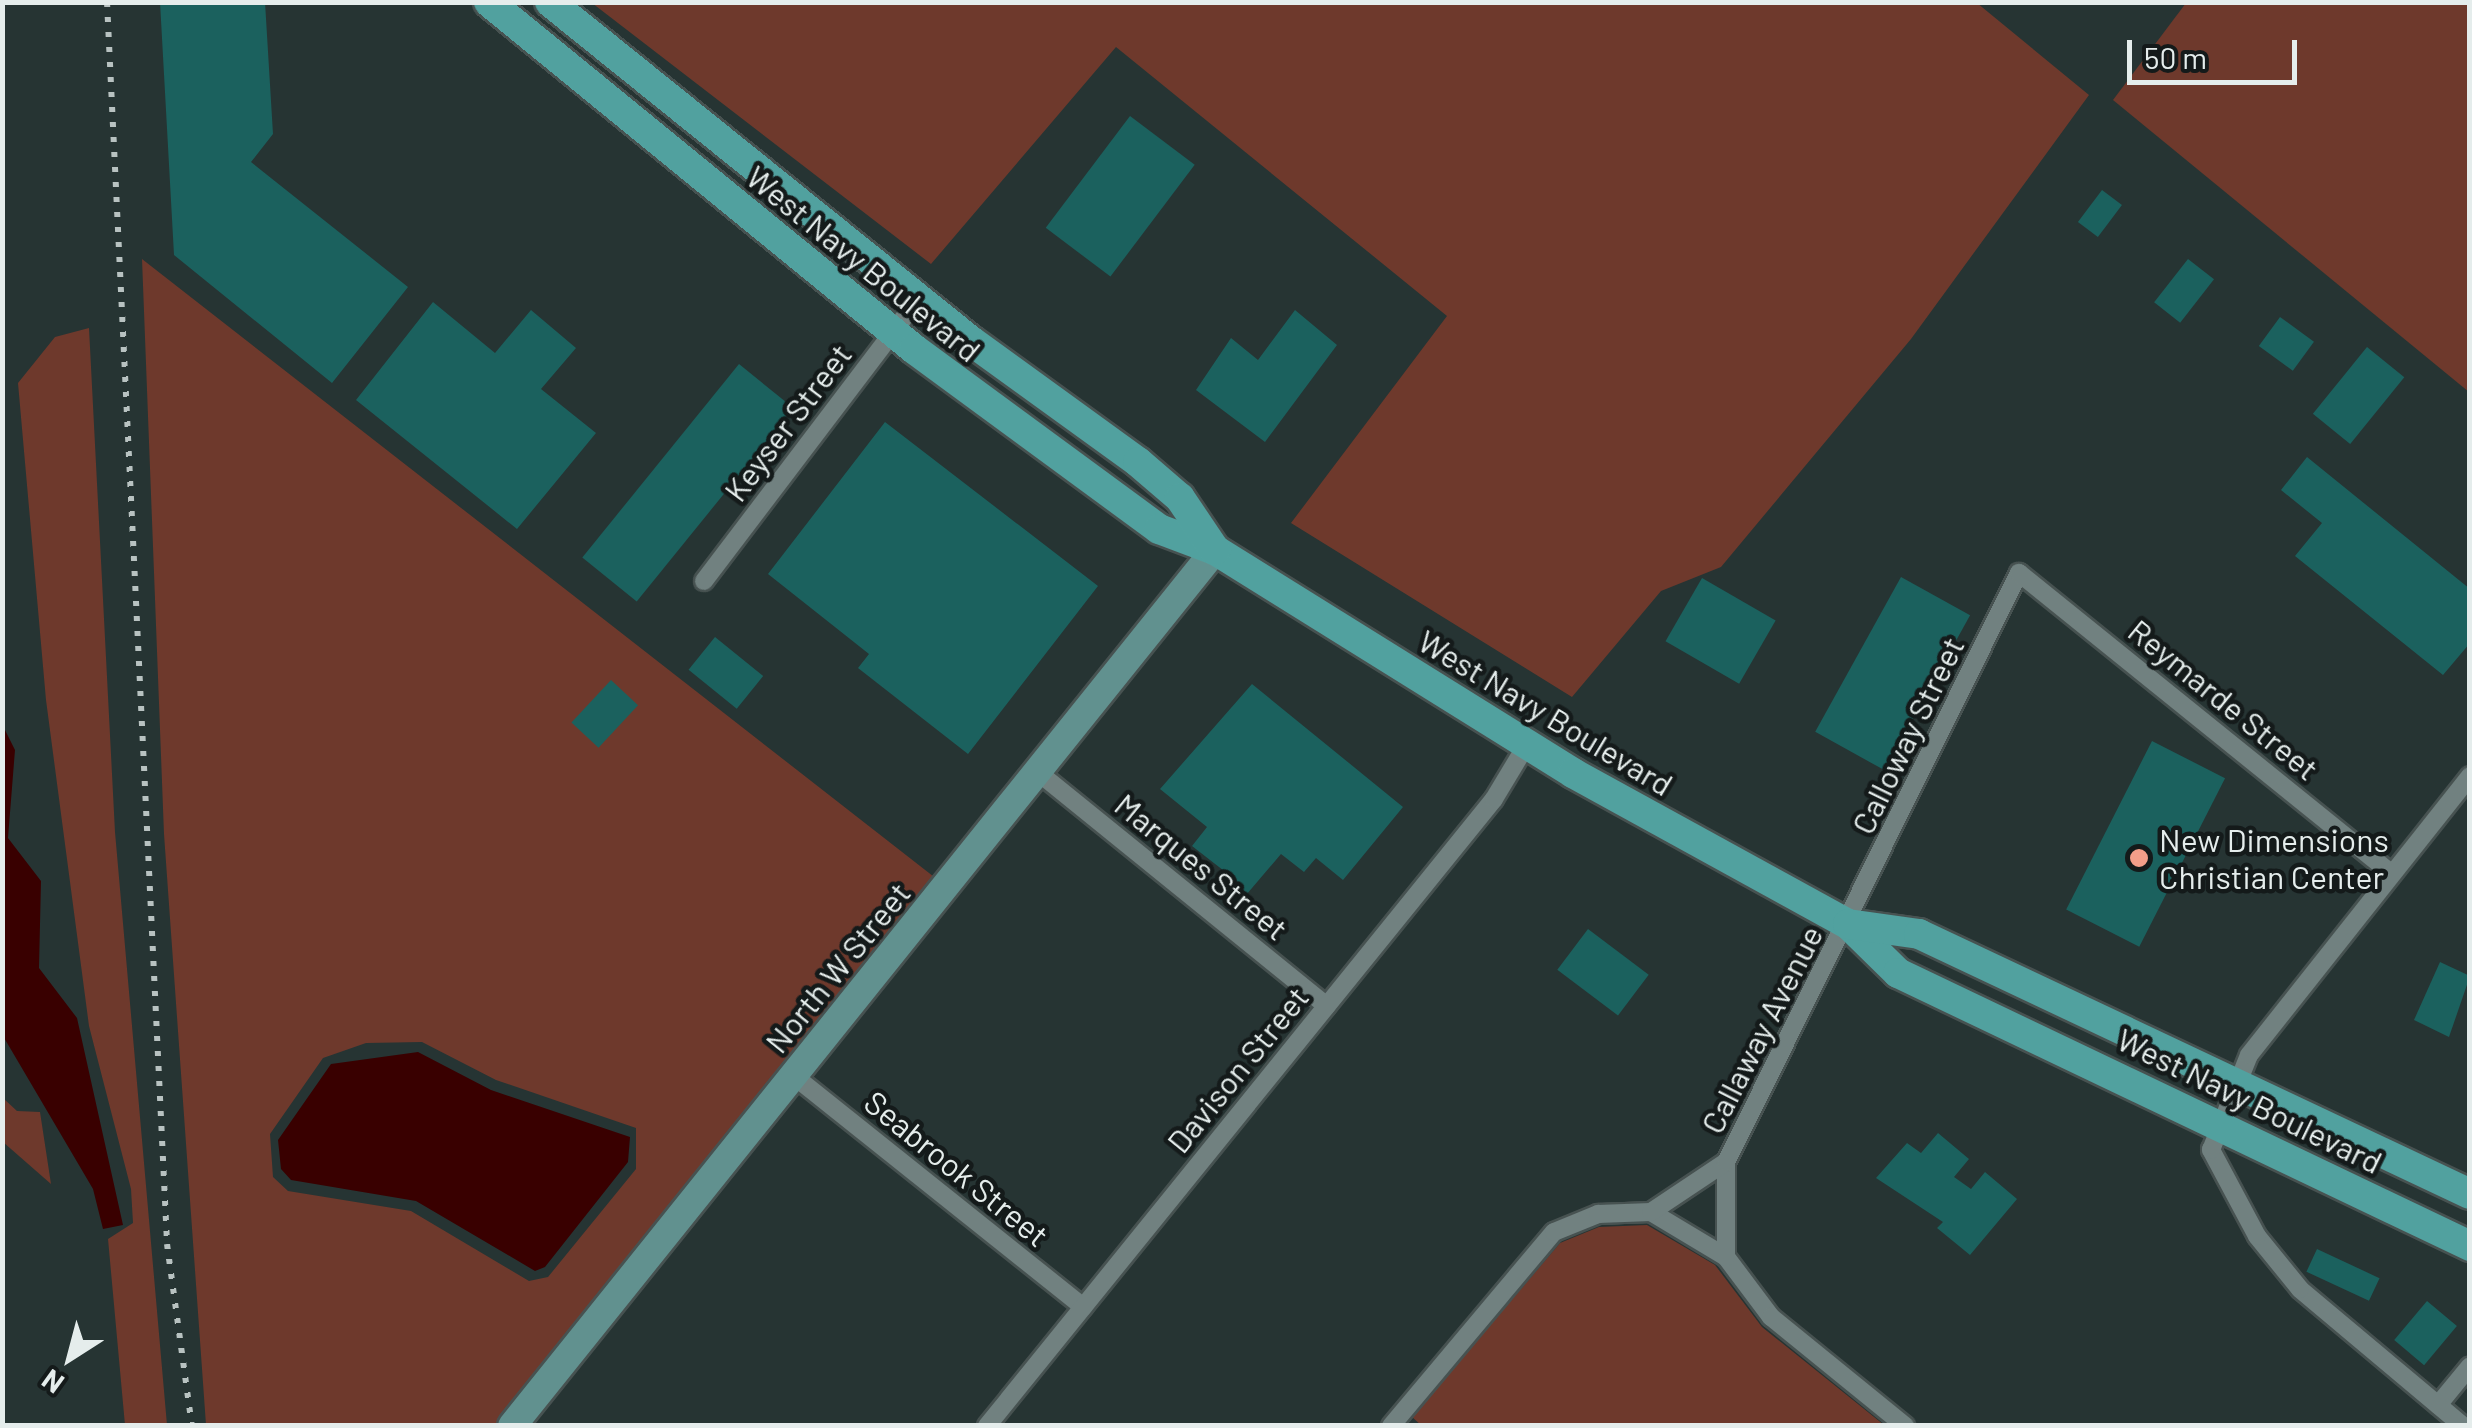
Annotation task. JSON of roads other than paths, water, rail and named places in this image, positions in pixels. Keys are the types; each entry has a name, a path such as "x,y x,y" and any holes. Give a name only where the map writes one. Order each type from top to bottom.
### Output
{"main road":[{"name":"West Navy Boulevard","path":"489,2 892,332 1159,528 1215,550 1527,744 1848,924 1898,973 2218,1120 2470,1246"},
{"name":"West Navy Boulevard","path":"550,2 918,298 1180,498 1215,550"},
{"name":"North W Street","path":"512,1426 1215,550"},
{"name":"West Navy Boulevard","path":"1848,924 1920,934 2470,1194"}],"street":[{"name":"Keyser Street","path":"704,581 918,298"},
{"name":"Reymarde Street","path":"2018,573 2391,873"},
{"name":"Calloway Street","path":"1848,924 2018,573"},
{"name":"Davison Street","path":"987,1426 1494,800 1527,744"},
{"name":"Marques Street","path":"1039,773 1326,1006"},
{"path":"2463,1426 2321,1311 2274,1260 2214,1162 2218,1120 2235,1082 2391,873 2470,776"},
{"name":"Callaway Avenue","path":"1726,1257 1726,1162 1848,924"},
{"name":"Seabrook Street","path":"794,1076 1083,1307"},
{"name":"Callaway Avenue","path":"1396,1424 1536,1247 1575,1221 1652,1212 1726,1162"},
{"path":"1652,1212 1726,1257 1771,1318 1905,1426"},
{"path":"2438,1405 2470,1366"}],"railway":[{"path":"107,2 167,1244 192,1426"}],"place":[{"name":"New Dimensions Christian Center","path":"2139,858"}]}
